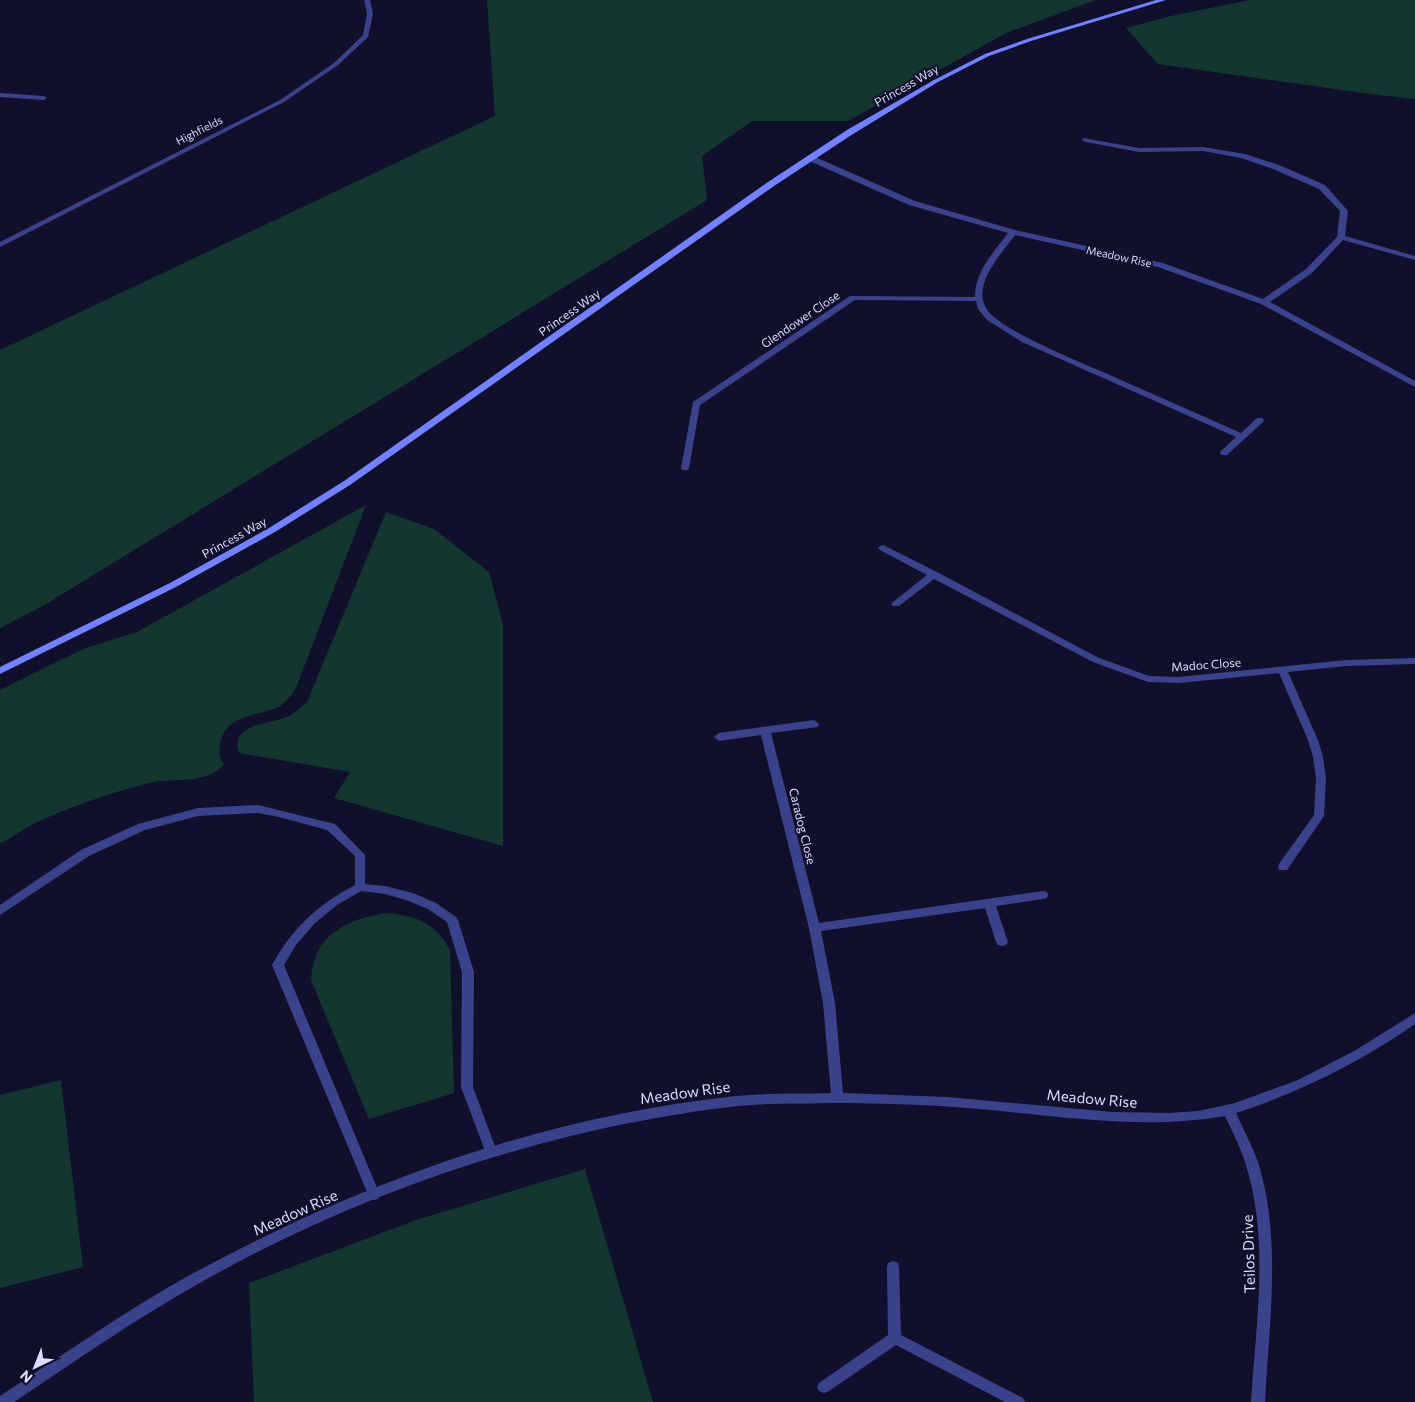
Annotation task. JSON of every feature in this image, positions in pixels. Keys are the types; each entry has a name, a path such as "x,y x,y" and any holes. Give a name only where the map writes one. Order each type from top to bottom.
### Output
{"street":[{"name":"Highfields","path":"0,244 282,101 336,64 366,36 370,14 367,0"},
{"name":"Princess Way","path":"0,671 173,585 272,530 347,483 810,158 936,81 987,55 1057,31 1163,0"},
{"path":"0,95 44,98"},
{"path":"1086,140 1139,150 1203,149 1242,156 1276,167 1322,187 1344,211 1341,237 1309,271 1264,302"},
{"name":"Meadow Rise","path":"810,158 912,203 1013,232 1160,265 1264,302 1415,384"},
{"path":"1013,232 981,277 978,288 978,299 982,309 990,318 1018,336 1242,437"},
{"path":"1341,237 1415,258"},
{"name":"Glendower Close","path":"685,468 696,404 853,298 978,299"},
{"path":"1224,453 1260,420"},
{"name":"Madoc Close","path":"884,548 1096,660 1148,679 1178,680 1371,662 1415,661"},
{"path":"896,604 934,574"},
{"path":"1282,670 1313,740 1321,778 1319,816 1283,867"},
{"path":"720,737 814,724"},
{"name":"Caradog Close","path":"765,731 815,928 829,1004 837,1098"},
{"path":"0,911 85,852 142,826 198,812 258,809 332,827 360,855 360,887"},
{"path":"374,1195 278,965 292,942 311,920 333,902 360,887 385,890 409,896 432,906 452,920 468,972 467,1087 491,1152"},
{"path":"815,928 1042,895"},
{"path":"989,902 1002,942"},
{"name":"Meadow Rise","path":"2,1402 118,1326 193,1280 307,1222 491,1152 551,1134 652,1112 734,1101 837,1098 991,1105 1129,1119 1180,1118 1229,1110 1279,1093 1338,1066 1383,1041 1415,1018"},
{"name":"Teilos Drive","path":"1229,1110 1251,1162 1262,1205 1266,1238 1266,1291 1258,1402"},
{"path":"893,1267 895,1338"},
{"path":"824,1387 895,1338"},
{"path":"895,1338 1018,1402"}],"green space":[{"path":"487,0 1096,0 1006,33 848,121 752,121 702,156 707,200 41,607 0,628 0,350 495,116"},
{"path":"1250,0 1415,0 1415,99 1158,64 1126,28 1171,16"},
{"path":"366,505 296,688 280,706 244,718 228,727 223,735 220,749 220,758 224,764 216,771 199,778 149,783 90,801 33,824 0,843 0,690 83,649 137,632"},
{"path":"386,512 434,529 489,572 503,625 503,846 334,798 350,772 239,753 238,743 240,735 246,730 289,716 307,702"},
{"path":"389,913 418,919 432,927 450,950 454,1093 369,1119 311,980 313,964 318,951 335,931 360,919"},
{"path":"61,1080 83,1267 0,1288 0,1095"},
{"path":"585,1169 653,1402 254,1402 249,1283 416,1220"}]}
